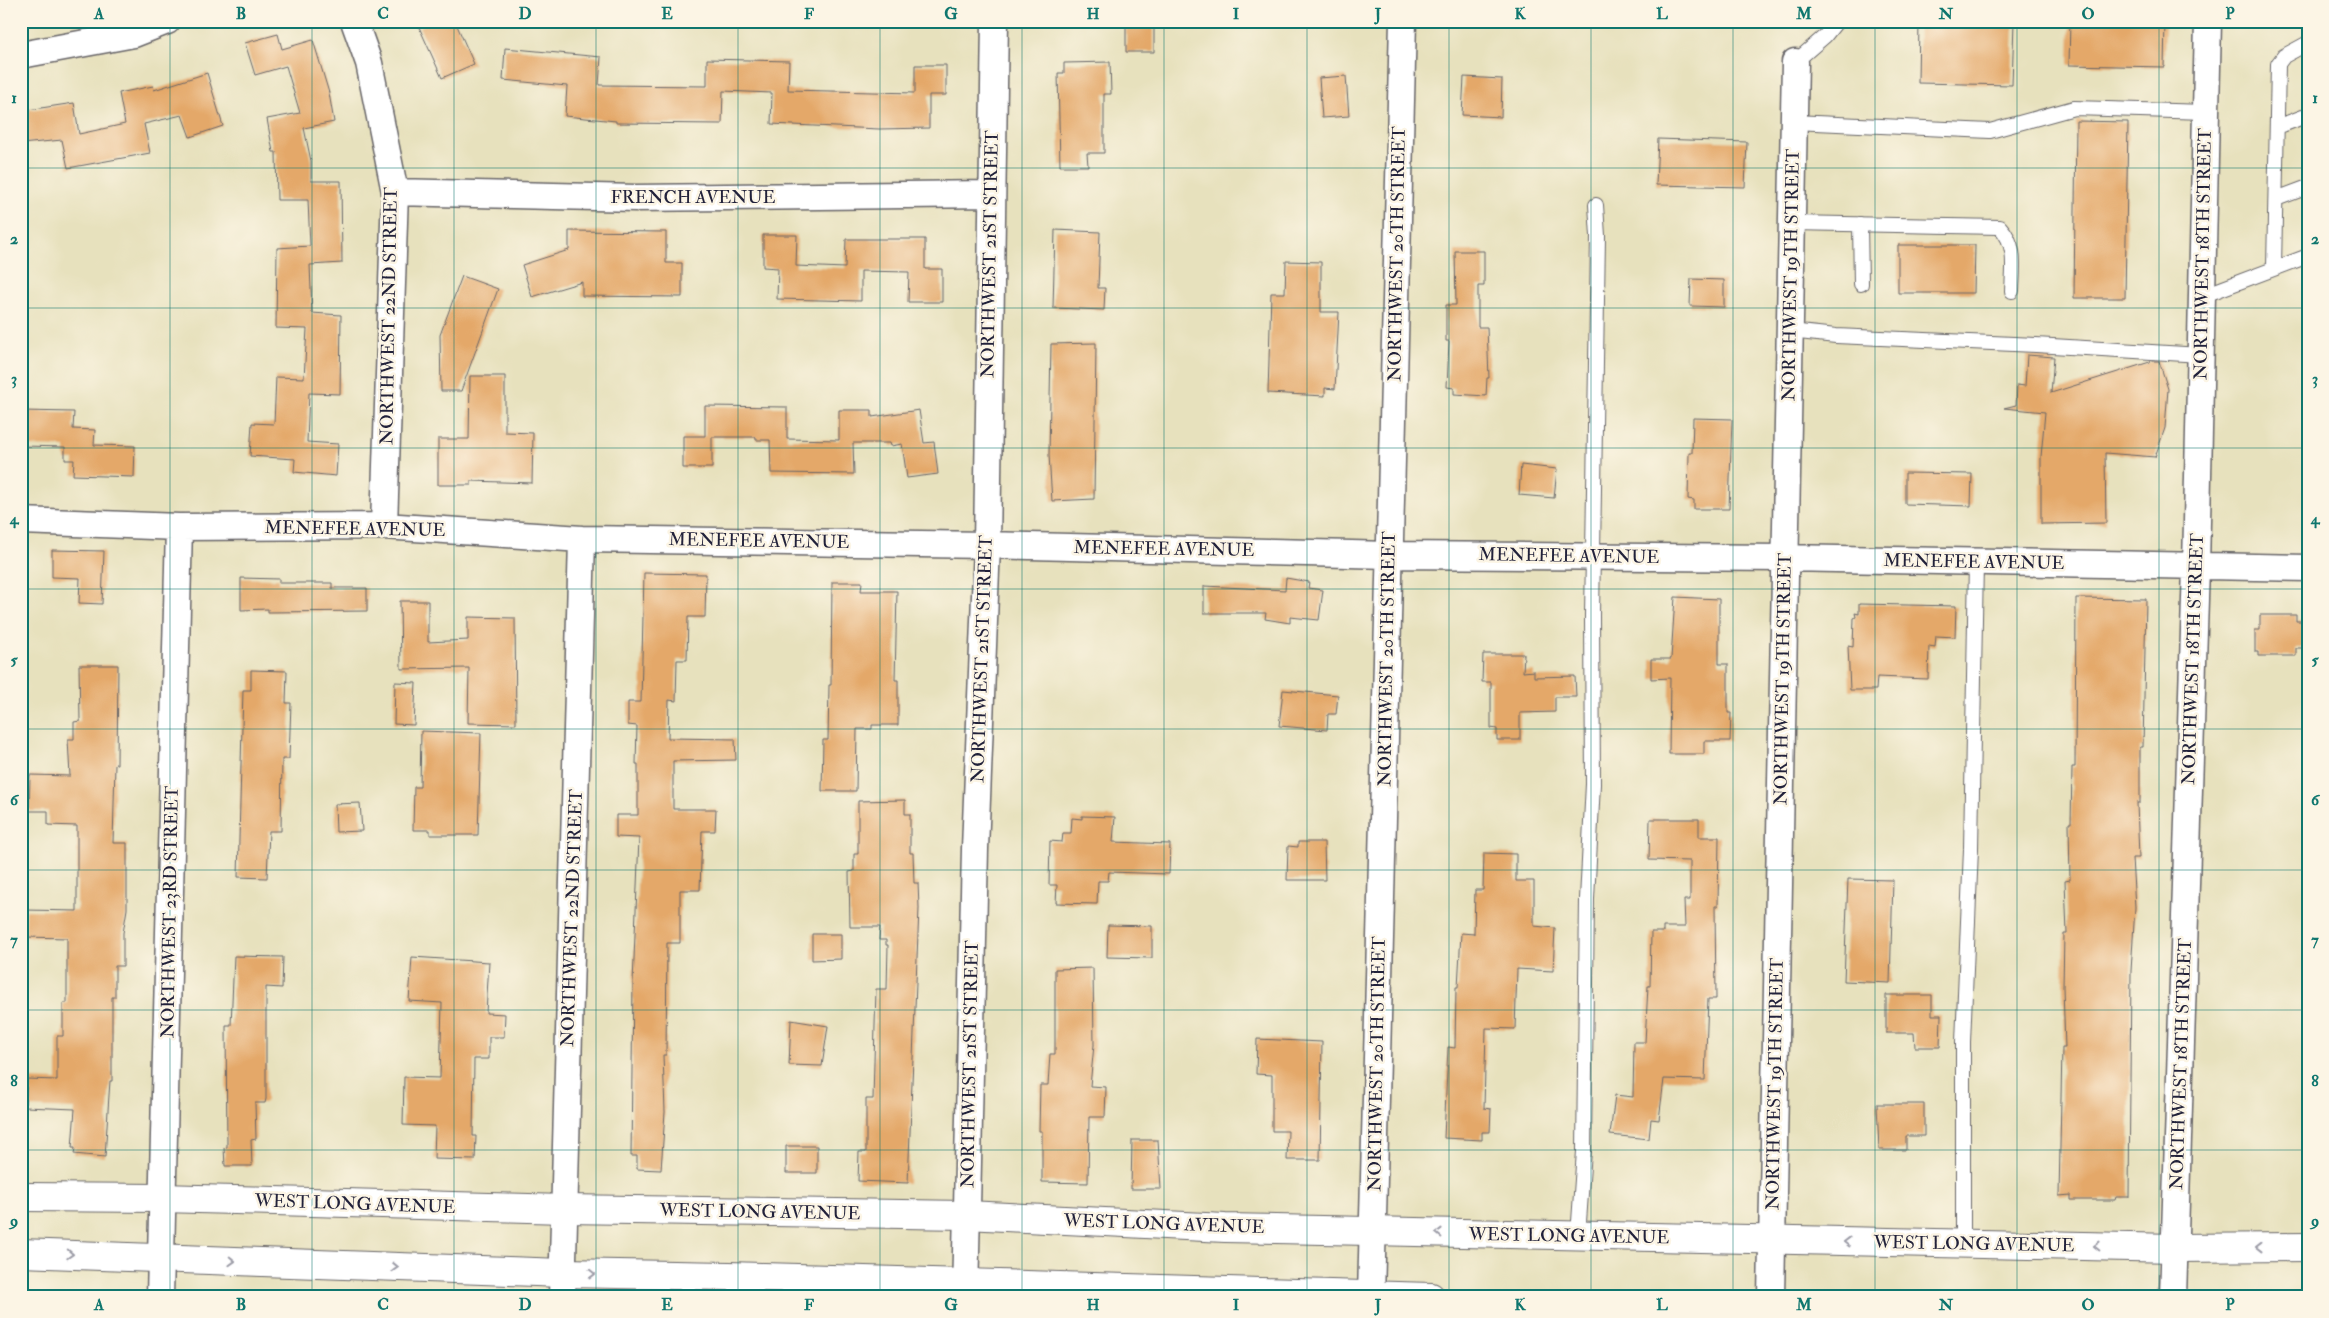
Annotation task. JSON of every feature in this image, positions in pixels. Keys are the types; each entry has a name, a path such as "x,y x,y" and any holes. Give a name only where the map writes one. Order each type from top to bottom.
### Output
{"main road":[{"name":"WEST LONG AVENUE","path":"21,1197 162,1198 564,1210 967,1216 1225,1228 1373,1232 2175,1248 2308,1247"},
{"path":"21,1253 161,1258 562,1285 1432,1297"}],"street":[{"path":"21,55 134,34 167,21"},
{"name":"NORTHWEST 22ND STREET","path":"354,21 369,63 395,192 384,526"},
{"name":"NORTHWEST 21ST STREET","path":"965,1290 975,849 987,545 994,21"},
{"name":"NORTHWEST 20TH STREET","path":"1371,1296 1403,21"},
{"name":"NORTHWEST 18TH STREET","path":"2173,1297 2196,567 2208,21"},
{"name":"NORTHWEST 19TH STREET","path":"1771,1297 1795,62"},
{"name":"FRENCH AVENUE","path":"395,192 636,198 991,194"},
{"name":"MENEFEE AVENUE","path":"21,521 179,527 384,526 582,538 987,545 1390,555 1785,558 2308,568"},
{"name":"NORTHWEST 23RD STREET","path":"160,1297 179,527"},
{"name":"NORTHWEST 22ND STREET","path":"562,1285 582,538"}],"lane":[{"path":"1795,62 1825,36 1837,21"},
{"path":"2274,268 2278,64 2284,56 2308,43"},
{"path":"1794,122 1990,131 2074,108 2206,112"},
{"path":"2277,127 2308,115"},
{"path":"2276,199 2308,186"},
{"path":"1578,1236 1584,1151 1587,899 1593,784 1592,616 1598,264 1596,205"},
{"path":"1792,223 2000,227 2008,235 2014,250 2012,291"},
{"path":"1860,224 1861,284"},
{"path":"2202,296 2308,256"},
{"path":"1790,331 1836,336 2036,344 2201,355"},
{"path":"1963,1244 1963,1042 1971,850 1976,562"}],"building":[{"path":"433,21 455,21 474,64 442,78 419,27"},
{"path":"1126,21 1154,21 1154,52 1126,52"},
{"path":"1919,21 2014,21 2012,85 1918,83"},
{"path":"2070,21 2165,21 2164,67 2069,65"},
{"path":"278,34 282,49 313,40 329,93 334,122 304,128 311,161 311,181 341,181 342,263 310,265 312,313 341,315 340,394 309,393 307,442 338,444 336,476 294,472 295,459 250,456 252,423 274,424 276,377 304,378 307,329 276,328 277,248 310,246 308,200 277,200 276,152 273,152 267,119 300,113 286,66 255,75 245,43"},
{"path":"505,48 601,57 599,85 707,86 707,59 789,61 788,90 915,93 915,65 946,65 946,95 929,95 929,128 879,129 771,124 772,93 723,91 722,124 616,123 616,121 565,116 567,86 503,80"},
{"path":"1110,62 1111,94 1104,94 1104,153 1087,153 1088,166 1060,166 1058,73 1064,73 1064,63"},
{"path":"207,73 223,126 190,137 182,115 144,124 150,153 68,168 62,140 21,144 21,111 74,103 79,134 125,124 119,93 153,86 154,90"},
{"path":"1346,76 1349,116 1322,118 1319,78"},
{"path":"1464,77 1502,79 1501,117 1462,115"},
{"path":"2076,121 2128,122 2125,298 2074,298"},
{"path":"1658,139 1747,142 1745,187 1656,185"},
{"path":"1055,230 1100,232 1098,288 1105,288 1104,310 1053,308"},
{"path":"569,231 666,232 666,263 682,263 682,297 582,296 582,282 532,297 522,265 569,250"},
{"path":"763,235 797,235 796,266 845,268 846,239 925,239 925,269 942,269 942,302 908,302 909,272 861,271 861,301 777,299 778,268 763,267"},
{"path":"1898,245 1975,245 1974,293 1898,293"},
{"path":"1455,251 1484,251 1484,286 1478,286 1478,327 1487,327 1489,378 1487,378 1486,396 1454,394 1454,388 1447,387 1449,341 1446,341 1446,305 1456,305"},
{"path":"1286,261 1321,262 1321,312 1339,312 1335,389 1325,388 1325,396 1268,393 1271,293 1285,293"},
{"path":"462,276 498,289 461,391 441,391 440,335"},
{"path":"1691,279 1724,280 1724,307 1690,306"},
{"path":"1096,343 1094,499 1052,501 1049,455 1051,344"},
{"path":"2027,355 2054,357 2051,393 2153,361 2159,361 2168,389 2165,428 2155,457 2105,453 2106,523 2041,524 2041,457 2045,412 2004,408 2016,405 2017,385 2025,386"},
{"path":"470,376 505,376 505,432 533,433 532,483 471,481 471,485 438,485 438,439 469,439"},
{"path":"705,406 787,407 787,439 839,440 839,410 872,410 872,417 919,410 924,443 934,442 938,474 907,478 902,444 891,446 890,443 853,443 854,474 771,473 770,440 756,440 756,437 712,437 712,468 683,468 683,436 705,436"},
{"path":"21,411 74,412 73,429 95,430 94,445 135,446 134,477 73,475 74,460 65,460 65,447 21,446"},
{"path":"1693,418 1732,419 1729,509 1694,509 1694,500 1688,499 1689,453 1692,453"},
{"path":"1521,465 1557,469 1554,498 1519,495"},
{"path":"1905,473 1972,474 1971,506 1905,504"},
{"path":"52,550 104,551 102,604 79,603 80,578 52,577"},
{"path":"644,573 706,574 705,617 688,617 687,660 677,660 676,701 669,700 668,738 735,739 736,760 673,761 673,809 716,809 715,831 702,831 700,890 680,890 680,943 667,943 666,1055 663,1055 665,1112 661,1170 637,1169 637,1156 631,1156 633,983 639,838 616,837 616,815 638,815 637,726 628,725 628,702 641,702"},
{"path":"241,578 279,579 279,583 332,583 332,588 367,588 367,611 268,612 268,609 241,610"},
{"path":"1286,578 1309,582 1308,588 1323,590 1319,620 1290,617 1290,623 1265,619 1266,613 1204,613 1204,586 1285,590"},
{"path":"832,582 862,582 861,591 897,591 895,680 898,680 898,725 872,725 872,729 857,729 856,791 822,791 823,740 828,740 829,685 831,685"},
{"path":"1675,597 1719,599 1719,664 1728,664 1728,713 1731,713 1730,741 1704,741 1704,754 1669,754 1670,678 1651,679 1651,659 1671,659"},
{"path":"2076,598 2146,599 2143,747 2140,747 2140,803 2137,803 2139,858 2132,858 2135,907 2131,971 2129,1197 2116,1197 2115,1200 2071,1200 2071,1195 2059,1196 2062,1048 2065,1048 2063,987 2064,934 2067,934 2065,881 2070,880 2069,823 2071,823 2072,767 2075,767"},
{"path":"400,601 428,601 428,642 468,640 468,617 515,618 516,724 468,723 469,668 401,669"},
{"path":"1859,604 1956,606 1955,637 1936,636 1935,647 1929,646 1928,679 1877,677 1876,690 1850,690 1848,646 1853,647 1854,618 1856,617 1855,613 1859,614"},
{"path":"2260,615 2296,615 2296,621 2308,621 2308,648 2296,648 2296,656 2258,656 2258,652 2255,652 2255,630 2260,630"},
{"path":"1483,654 1524,654 1523,672 1534,671 1534,677 1575,676 1576,697 1555,697 1555,712 1520,713 1520,740 1497,740 1497,729 1491,728 1491,682 1482,682"},
{"path":"79,665 118,665 117,764 115,764 113,843 127,843 127,909 123,933 123,966 115,966 115,997 112,997 112,1081 110,1081 105,1157 74,1154 75,1148 72,1148 75,1109 25,1107 27,1079 57,1080 57,1036 63,1036 63,1003 67,1003 67,938 25,937 26,910 77,911 77,826 48,825 48,811 29,811 30,775 70,776 68,739 74,739 74,722 80,721"},
{"path":"251,670 287,671 286,703 291,703 289,759 282,759 281,831 269,831 267,878 238,877 243,690 251,690"},
{"path":"395,682 416,683 414,725 394,724"},
{"path":"1283,690 1338,695 1336,714 1328,714 1327,730 1279,726"},
{"path":"421,731 481,733 478,835 430,835 430,830 413,830 414,787 420,787"},
{"path":"905,800 905,814 910,814 910,853 913,853 914,883 918,883 919,908 908,1183 858,1181 859,1152 866,1152 866,1099 873,1099 876,989 887,989 888,945 886,945 886,940 879,940 880,927 850,927 849,872 854,871 854,854 858,854 858,801"},
{"path":"360,803 362,831 336,832 335,804"},
{"path":"1082,816 1115,817 1113,842 1170,844 1169,874 1109,872 1108,881 1098,881 1097,904 1056,903 1057,885 1049,885 1050,841 1062,842 1063,833 1071,833 1072,818 1082,819"},
{"path":"1650,819 1699,819 1699,837 1719,837 1718,906 1715,906 1716,999 1708,999 1705,1080 1664,1079 1659,1120 1651,1119 1649,1139 1610,1135 1615,1095 1633,1097 1634,1042 1645,1042 1648,986 1650,986 1651,932 1663,932 1663,927 1685,927 1684,900 1690,900 1690,861 1649,860"},
{"path":"1298,842 1324,842 1325,880 1287,880 1288,846 1298,847"},
{"path":"1484,853 1516,854 1516,881 1534,881 1534,926 1555,928 1553,971 1517,969 1515,1029 1486,1028 1484,1108 1491,1109 1490,1132 1482,1132 1482,1140 1444,1138 1448,1047 1455,1048 1456,987 1458,987 1461,933 1474,934 1475,890 1483,890"},
{"path":"1848,879 1893,880 1890,983 1844,981"},
{"path":"1108,925 1152,926 1152,958 1107,957"},
{"path":"812,934 841,934 841,959 812,960"},
{"path":"234,956 283,957 282,988 266,987 266,1099 265,1103 255,1103 256,1139 251,1140 252,1166 225,1166 224,1148 227,1147 226,1025 231,1025"},
{"path":"412,957 489,962 486,1013 505,1014 504,1037 489,1037 489,1059 474,1059 473,1136 476,1136 475,1160 434,1159 435,1126 403,1125 404,1077 440,1078 442,1003 409,1001"},
{"path":"1093,968 1094,1045 1090,1086 1106,1087 1105,1117 1089,1117 1088,1183 1042,1182 1042,1131 1039,1131 1040,1085 1048,1085 1050,1054 1055,1054 1055,969"},
{"path":"1886,995 1932,995 1932,1015 1941,1015 1940,1047 1915,1047 1914,1033 1886,1033"},
{"path":"791,1020 828,1026 822,1066 789,1065"},
{"path":"1257,1039 1322,1042 1320,1160 1287,1160 1288,1131 1272,1131 1272,1075 1256,1074"},
{"path":"1877,1104 1924,1104 1924,1136 1906,1136 1906,1150 1879,1150"},
{"path":"1132,1140 1158,1140 1161,1189 1131,1189"},
{"path":"786,1146 817,1146 817,1173 786,1173"}]}
